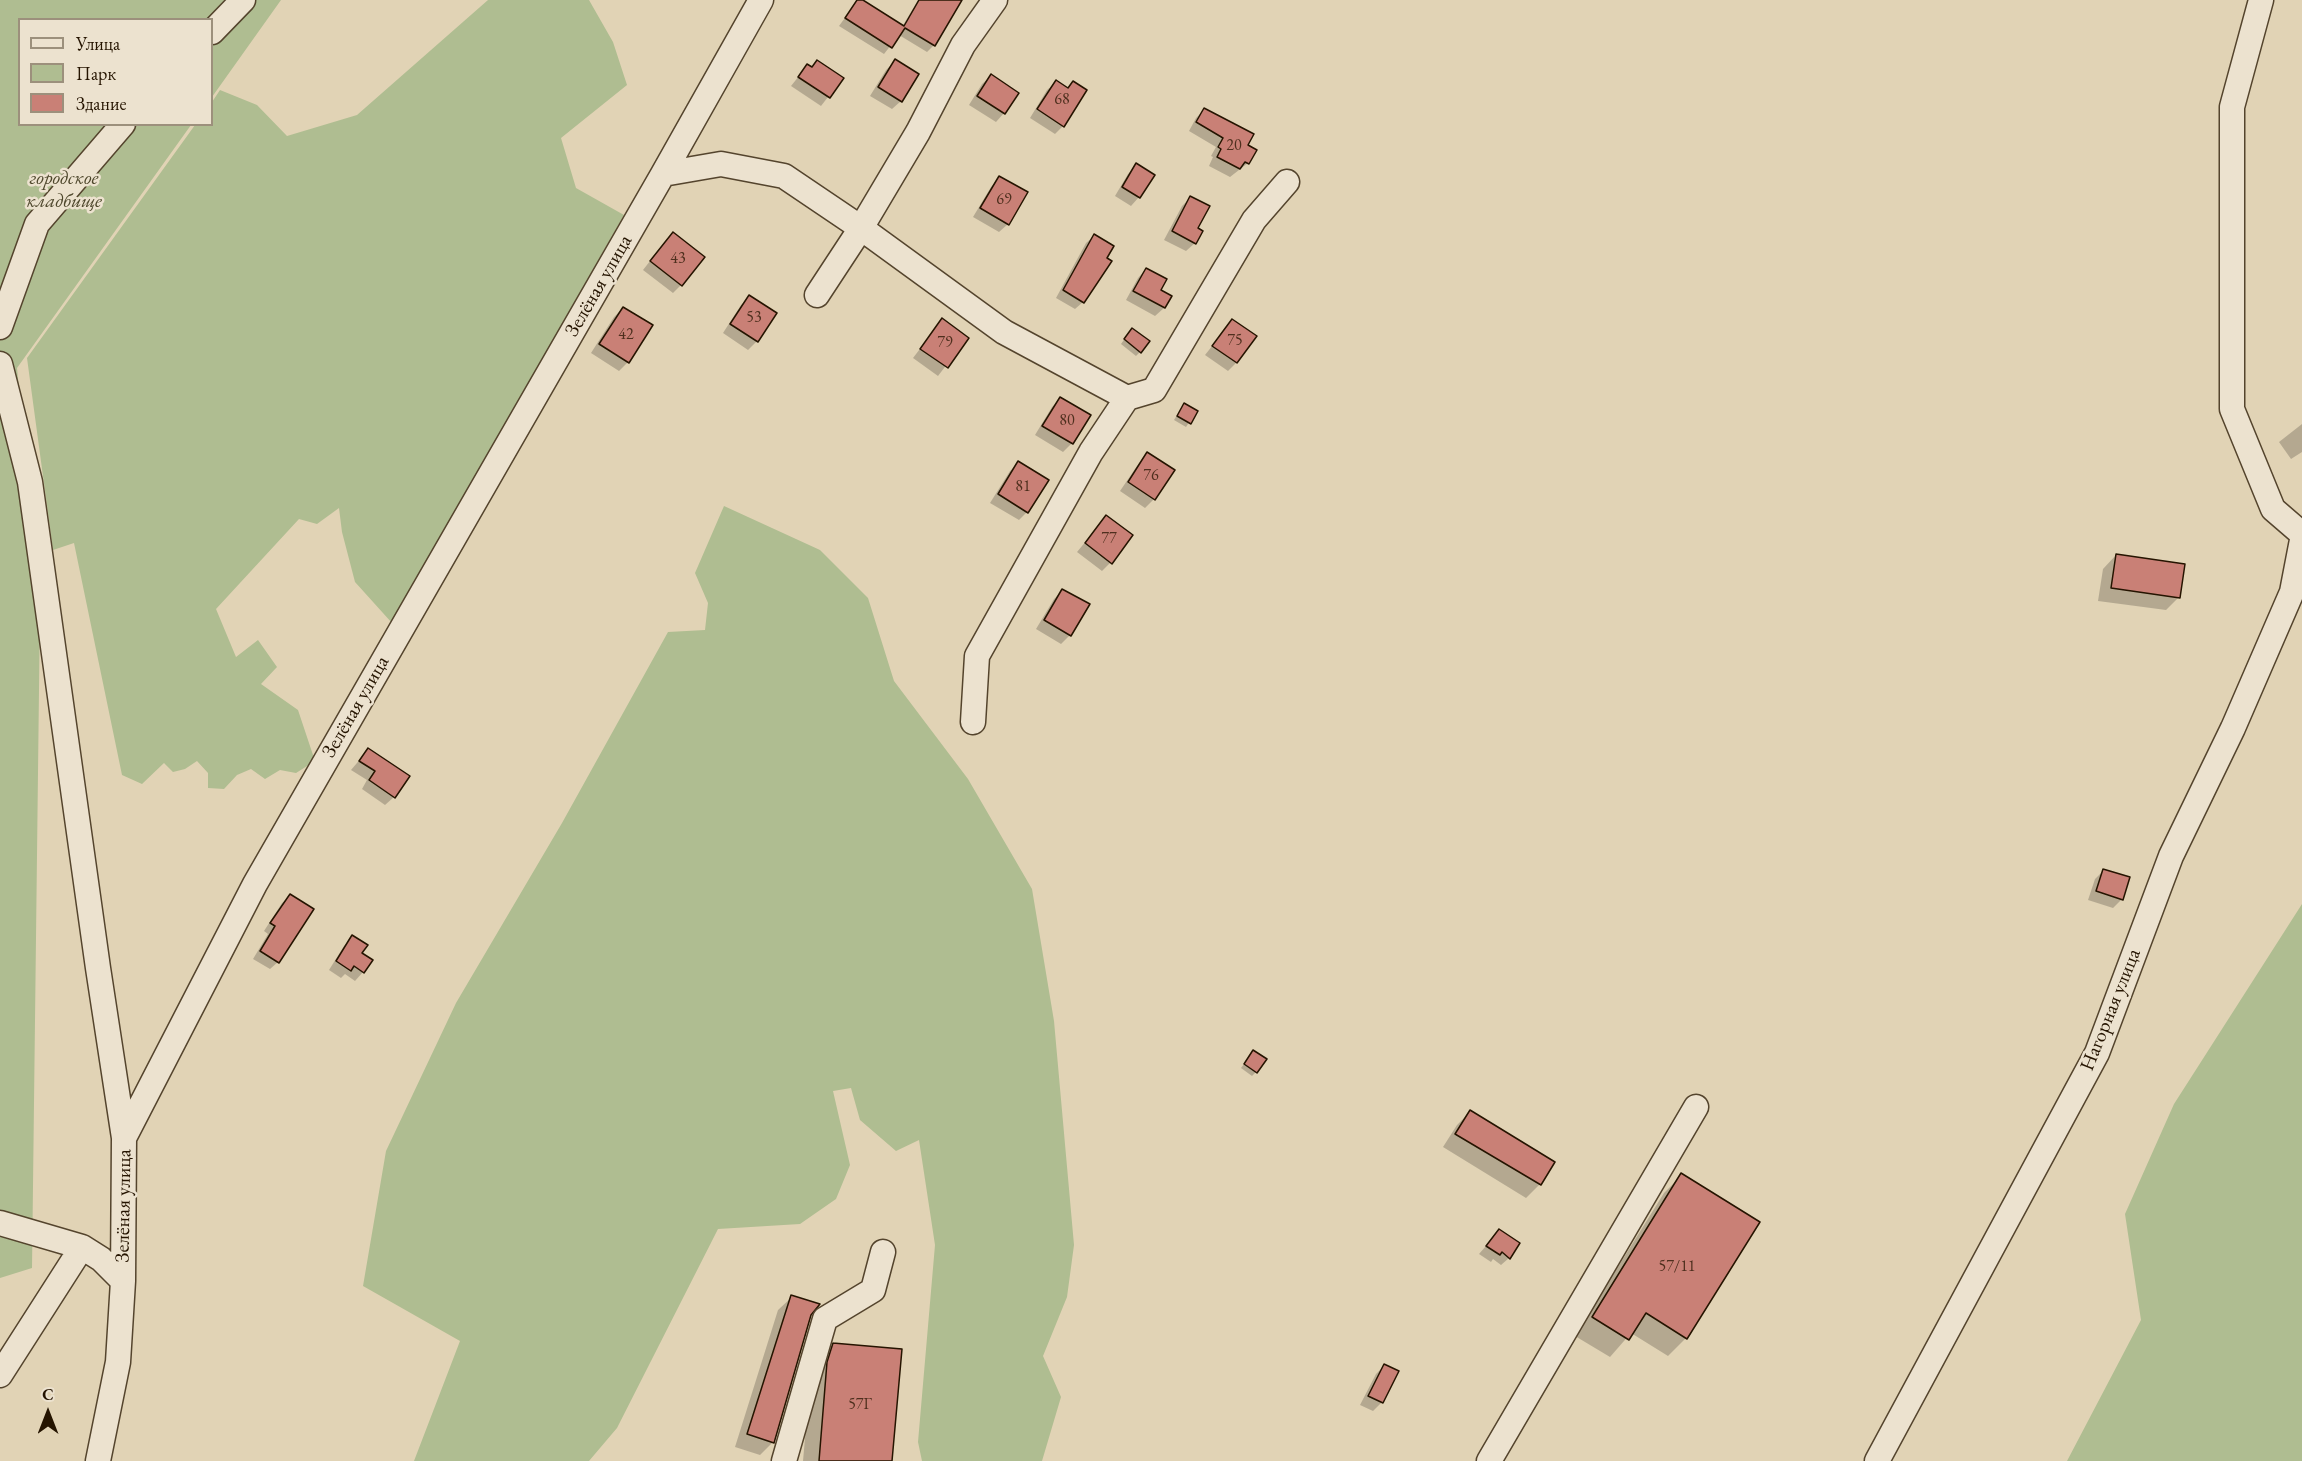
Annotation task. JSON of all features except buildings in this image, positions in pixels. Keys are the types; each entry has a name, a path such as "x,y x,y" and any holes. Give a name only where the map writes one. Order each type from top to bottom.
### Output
{"street":[{"path":"213,31 243,0"},
{"name":"Зелёная улица","path":"98,1461 118,1362 123,1281 124,1138 255,884 761,0"},
{"path":"817,295 861,228 918,132 963,45 996,0"},
{"path":"2261,0 2232,107 2232,409 2273,509 2302,534"},
{"path":"0,327 37,224 121,126"},
{"path":"663,174 721,164 784,176 861,228 1004,332 1127,399"},
{"path":"973,722 977,656 1091,452 1127,399 1154,390 1254,220 1287,182"},
{"path":"0,364 30,482 124,1138"},
{"name":"Нагорная улица","path":"1877,1461 2097,1053 2171,856 2233,728 2292,592 2302,540"},
{"path":"1489,1461 1696,1107"},
{"path":"0,1222 82,1247 101,1259 123,1281"},
{"path":"0,1375 82,1247"},
{"path":"784,1461 825,1319 873,1290 883,1252"}],"green space":[{"name":"городское кладбище","path":"0,0 281,0 213,96 213,18 18,18 18,126 190,126 17,368 40,607 32,1268 0,1278"},
{"path":"488,0 589,0 613,42 627,85 561,138 576,188 624,215 392,623 355,582 342,532 339,508 317,524 299,519 216,609 236,657 258,640 277,667 261,684 298,710 315,761 296,773 280,770 265,779 251,769 237,775 224,789 208,788 208,773 197,761 185,769 173,772 164,763 142,784 122,775 74,543 53,550 27,358 194,126 213,126 213,100 220,90 257,105 287,136 357,115"},
{"path":"724,506 820,550 868,598 894,681 968,779 1032,889 1054,1021 1074,1245 1067,1297 1043,1356 1061,1397 1042,1461 922,1461 918,1442 935,1245 919,1140 896,1151 860,1120 851,1088 833,1091 850,1165 836,1199 800,1224 718,1229 617,1428 589,1461 414,1461 460,1341 363,1286 386,1151 456,1003 562,823 668,632 705,630 708,603 695,573"},
{"path":"2302,904 2302,1461 2067,1461 2141,1320 2125,1214 2174,1104"}]}
